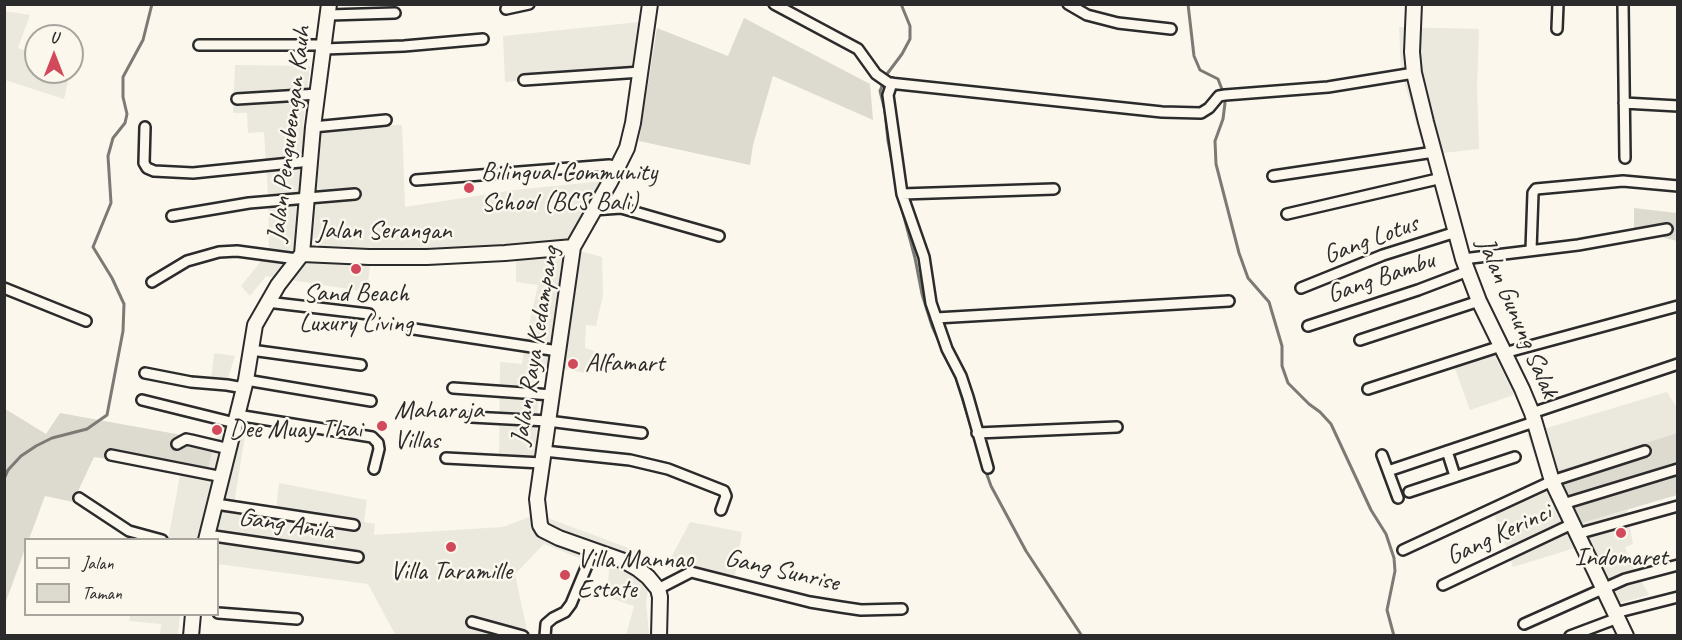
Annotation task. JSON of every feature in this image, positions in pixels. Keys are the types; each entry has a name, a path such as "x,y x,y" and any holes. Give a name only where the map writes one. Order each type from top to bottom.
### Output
{"street":[{"path":"506,9 530,4"},
{"name":"Jalan Raya Kedampang","path":"650,4 630,136 618,167 573,247 537,499 540,525 549,534 638,568 658,589"},
{"path":"774,4 849,43 864,56 876,74 887,81 1162,112 1201,113 1209,108 1219,96 1328,87 1414,73"},
{"path":"1068,4 1087,15 1118,23 1171,29"},
{"name":"Jalan Gunung Salak","path":"1414,4 1412,52 1414,73 1466,265 1479,301 1522,389 1552,481 1626,636"},
{"path":"1557,29 1558,4"},
{"path":"1623,4 1625,158"},
{"path":"329,10 395,13"},
{"name":"Jalan Pengubengan Kauh","path":"207,537 245,384 255,325 267,302 299,256 329,10"},
{"path":"199,45 404,46 483,39"},
{"path":"524,80 641,72"},
{"path":"887,81 902,194 924,257 930,298 936,318 947,349 961,376 988,468"},
{"path":"237,99 318,94"},
{"path":"1624,103 1677,106"},
{"path":"314,126 386,120"},
{"path":"145,126 144,163 147,168 154,171 199,173 310,161"},
{"path":"1273,176 1434,152"},
{"path":"416,180 609,165 618,167"},
{"path":"1287,214 1442,178"},
{"path":"1531,250 1533,193 1536,189 1623,181 1677,186"},
{"path":"902,194 1054,189"},
{"path":"172,216 227,206 355,194"},
{"path":"593,210 621,208 718,236"},
{"name":"Gang Bambu","path":"1308,326 1418,290 1466,265 1531,250 1667,229"},
{"name":"Gang Lotus","path":"1301,288 1383,255 1456,232"},
{"name":"Jalan Serangan","path":"299,256 426,257 573,247"},
{"path":"152,282 187,261 219,252 237,251 299,256"},
{"path":"4,288 86,321"},
{"path":"936,318 1229,301"},
{"path":"1360,340 1479,301"},
{"path":"267,302 369,314"},
{"path":"1368,389 1502,350 1677,306"},
{"path":"414,329 558,351"},
{"path":"251,350 361,365"},
{"path":"1388,471 1677,364"},
{"path":"146,373 191,382 245,384 371,400"},
{"path":"453,388 552,395"},
{"path":"142,400 236,419 372,437 378,443 379,449 374,470"},
{"path":"471,417 548,421 642,433"},
{"path":"977,433 1117,427"},
{"path":"177,444 191,440 229,449"},
{"path":"1447,451 1455,476"},
{"path":"1403,550 1552,481 1645,451"},
{"path":"111,455 223,477"},
{"path":"1382,455 1398,498"},
{"path":"446,458 604,457 648,464 725,492 722,510"},
{"path":"1409,492 1515,457"},
{"name":"Gang Kerinci","path":"1563,504 1677,469"},
{"path":"79,498 129,531 155,538"},
{"path":"216,504 354,525"},
{"name":"Gang Kerinci","path":"1443,585 1574,529 1677,506"},
{"name":"Gang Anila","path":"219,539 358,558"},
{"path":"545,636 546,624 565,612 571,604 593,551"},
{"path":"1524,624 1637,575 1677,565"},
{"name":"Gang Sunrise","path":"658,589 693,572 810,602 861,610 902,609"},
{"path":"658,589 660,597 658,636"},
{"path":"1570,636 1616,616 1677,597"},
{"path":"219,613 297,619"},
{"path":"190,636 193,616"},
{"path":"472,622 523,636"}],"shaded area":[{"path":"4,11 30,15 27,24 24,24 24,32 18,48 24,50 24,84 67,84 64,99 5,80"},
{"path":"639,22 632,71 505,82 503,36"},
{"path":"1399,27 1479,29 1477,87 1479,149 1425,155 1401,70"},
{"path":"235,65 310,66 303,126 402,125 405,207 514,190 604,181 569,248 602,257 603,295 596,326 586,325 585,348 597,352 590,374 540,364 535,461 499,459 500,362 522,364 538,285 516,282 516,250 371,255 367,292 266,276 250,296 241,286 269,251 268,195 264,132 248,133 247,113 233,113"},
{"path":"1489,343 1514,395 1470,410 1451,358"},
{"path":"214,353 235,356 226,384 211,381"},
{"path":"1667,392 1677,408 1677,433 1541,476 1527,434"},
{"path":"224,415 248,417 234,504 276,510 279,483 367,500 364,522 375,524 374,535 503,527 537,514 653,557 646,602 649,635 626,635 634,606 607,597 609,570 544,544 515,574 528,635 396,636 368,584 219,564 219,538 168,538 181,470 206,473"},
{"path":"1545,488 1565,528 1627,510 1633,544 1625,547 1649,595 1602,608 1575,548 1513,567 1492,508"},
{"path":"690,522 742,532 733,587 666,567"},
{"path":"130,616 180,616 178,635 160,635 161,624 129,621"}],"green space":[{"path":"744,18 870,84 873,120 773,76 753,145 750,165 639,141 657,28 728,56"},
{"path":"1634,208 1677,213 1677,241 1634,230"},
{"path":"7,410 46,434 60,413 215,441 207,473 94,457 73,502 45,496 29,538 24,538 24,552 5,604 4,412"},
{"path":"1677,433 1677,495 1565,528 1541,476"}],"waterway":[{"path":"4,479 8,470 21,456 36,446 52,438 87,429 107,415 123,331 124,304 112,278 93,247 111,203 108,156 113,138 125,123 127,114 123,97 123,77 143,40 152,4"},
{"path":"896,180 880,91 887,74 910,39 910,26 901,4"},
{"path":"1188,4 1194,56 1200,70 1218,79 1223,92"},
{"path":"1225,103 1223,119 1215,141 1216,164 1239,253 1248,278 1269,302 1282,346 1282,366 1288,383 1331,424 1371,510 1386,534 1394,558 1395,571 1387,610 1394,636"},
{"path":"899,198 932,326 956,378 978,449"},
{"path":"985,469 991,486 1026,551 1082,636"}],"place":[{"name":"Bilingual Community School (BCS Bali)","path":"469,188"},
{"name":"Sand Beach Luxury Living","path":"356,269"},
{"name":"Alfamart","path":"573,364"},
{"name":"Maharaja Villas","path":"382,426"},
{"name":"Dee Muay Thai","path":"217,430"},
{"name":"Indomaret","path":"1621,533"},
{"name":"Villa Taramille","path":"451,547"},
{"name":"Villa Mannao Estate","path":"565,575"}]}
